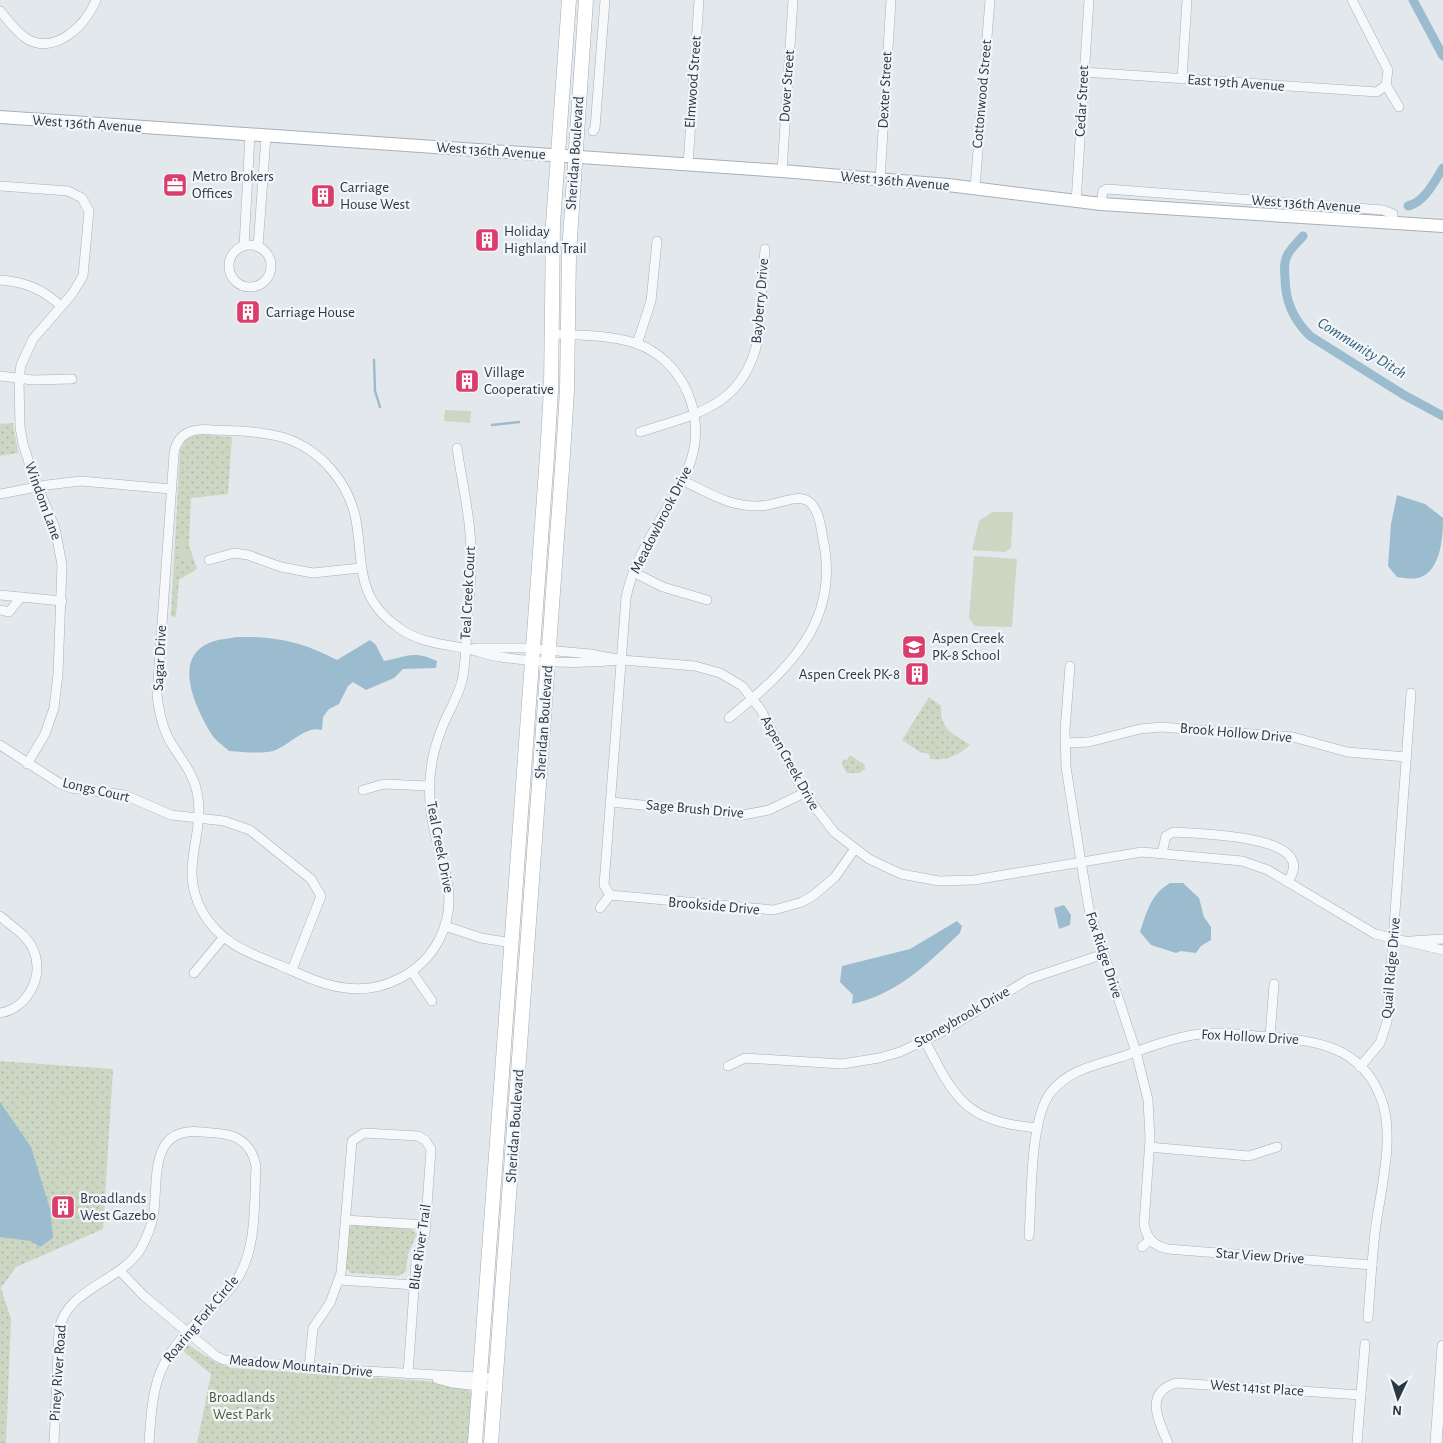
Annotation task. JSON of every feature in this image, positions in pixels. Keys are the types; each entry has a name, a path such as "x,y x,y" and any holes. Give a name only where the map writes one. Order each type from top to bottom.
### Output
{"main road":[{"name":"Sheridan Boulevard","path":"475,1443 505,1053 550,399 552,248 569,0"},
{"name":"Sheridan Boulevard","path":"492,1443 564,455 569,253 586,0"},
{"name":"West 136th Avenue","path":"0,117 782,172 975,188 1076,202 1443,226"}],"street":[{"path":"0,11 24,37 40,43 49,43 64,38 79,26 87,17 96,0"},
{"name":"Sheridan Boulevard","path":"592,131 595,128 605,0"},
{"name":"Elmwood Street","path":"688,165 699,0"},
{"name":"Dover Street","path":"782,172 793,0"},
{"name":"Dexter Street","path":"880,180 891,0"},
{"name":"Cottonwood Street","path":"975,188 990,0"},
{"name":"Cedar Street","path":"1076,202 1089,0"},
{"path":"1182,79 1187,0"},
{"path":"1352,0 1388,70 1386,85 1398,107"},
{"name":"East 19th Avenue","path":"1084,72 1371,93 1377,92 1386,85"},
{"path":"244,246 250,135"},
{"path":"258,246 266,136"},
{"name":"Windom Lane","path":"0,186 76,193 86,204 89,220 86,266 78,286 33,339 22,365 19,378 19,418 23,444 49,510 60,546 62,601 54,708 45,734 27,764"},
{"path":"637,344 651,301 657,241"},
{"path":"244,246 258,246 264,250 271,262 269,276 259,285 245,287 233,280 228,264 233,253 244,246"},
{"name":"Bayberry Drive","path":"640,432 695,415 725,398 743,378 750,365 758,339 764,249"},
{"path":"0,280 28,284 48,294 61,306"},
{"name":"Meadowbrook Drive","path":"552,334 623,340 637,344 661,358 678,375 690,398 695,415 696,441 693,455 682,480 633,572 626,598 604,885 610,894"},
{"path":"0,376 72,378"},
{"path":"0,494 38,486 81,482 171,489 174,448 182,436 175,428"},
{"name":"Aspen Creek Drive","path":"182,436 195,429 264,433 296,443 318,457 339,480 350,500 356,522 360,568 371,598 394,625 417,638 465,648 549,655 590,654 622,660 708,668 731,679 754,698 804,793 822,819 854,850 901,874 939,881 974,880 1135,852 1242,861 1268,870 1369,931 1394,939 1443,950"},
{"name":"Teal Creek Court","path":"457,448 472,553 465,648"},
{"path":"682,480 728,502 754,506 802,499 808,501 815,510 827,560 826,594 821,611 808,638 796,655 754,698 730,718"},
{"name":"Sagar Drive","path":"171,489 157,695 158,709 166,732 192,778 197,791 198,819"},
{"path":"209,560 234,553 248,555 281,567 313,573 360,568"},
{"path":"633,572 663,587 707,600"},
{"path":"0,594 62,601"},
{"path":"0,610 9,612 21,596"},
{"name":"Teal Creek Drive","path":"292,970 330,985 359,989 382,986 412,972 433,950 445,926 450,902 450,888 432,824 429,786 438,736 461,683 465,648"},
{"name":"Fox Ridge Drive","path":"1070,666 1065,743 1069,792 1090,909 1136,1052 1148,1100 1149,1147 1144,1224 1150,1240"},
{"name":"Quail Ridge Drive","path":"1360,1067 1374,1052 1384,1033 1394,939 1411,693"},
{"name":"Brook Hollow Drive","path":"1065,743 1089,742 1140,728 1161,727 1293,737 1347,752 1406,757"},
{"name":"Longs Court","path":"0,745 27,764 71,788 125,795 165,813 198,819"},
{"path":"363,790 384,784 429,786"},
{"name":"Sage Brush Drive","path":"611,802 743,815 768,810 804,793"},
{"path":"198,819 224,821 250,830 261,837 315,884 321,896 292,970 245,952 223,938 201,910 192,884 191,857 198,819"},
{"path":"1162,853 1163,842 1170,832 1254,839 1291,857 1294,866 1288,882"},
{"name":"Brookside Drive","path":"610,894 751,910 774,910 802,902 814,895 835,877 854,850"},
{"path":"600,908 610,894"},
{"path":"0,916 28,941 33,949 36,966 34,981 28,996 14,1008 0,1013"},
{"path":"445,926 481,938 512,943"},
{"path":"194,972 223,938"},
{"name":"Aspen Creek Drive","path":"1409,942 1443,939"},
{"name":"Stoneybrook Drive","path":"728,1066 745,1058 823,1064 860,1062 900,1052 925,1041 1029,979 1104,954"},
{"path":"412,972 432,1001"},
{"path":"1270,1037 1274,984"},
{"name":"Fox Hollow Drive","path":"1029,1236 1037,1128 1045,1101 1064,1080 1079,1071 1195,1034 1218,1033 1321,1043 1343,1053 1360,1067"},
{"path":"925,1041 946,1082 962,1102 972,1110 994,1121 1037,1128"},
{"path":"1360,1067 1376,1087 1385,1112 1387,1124 1368,1318"},
{"name":"Roaring Fork Circle","path":"149,1443 155,1382 167,1357 188,1332 232,1288 240,1275 250,1247 256,1167 244,1137 192,1131 169,1135"},
{"name":"Blue River Trail","path":"309,1368 313,1328 330,1303 340,1280 349,1139 364,1133 425,1136 431,1149 426,1225 423,1243 416,1261 408,1374"},
{"name":"Piney River Road","path":"54,1443 59,1330 64,1313 75,1300 120,1271 140,1250 147,1237 154,1212 158,1160 169,1135"},
{"path":"1149,1147 1249,1156 1277,1147"},
{"path":"345,1220 426,1225"},
{"path":"1142,1247 1150,1240"},
{"name":"Star View Drive","path":"1150,1240 1156,1245 1168,1249 1372,1265"},
{"name":"Meadow Mountain Drive","path":"120,1271 144,1296 224,1360 309,1368 425,1375 496,1383"},
{"path":"340,1280 414,1285"},
{"path":"1357,1443 1365,1344"},
{"path":"1436,1443 1443,1346"},
{"name":"West 141st Place","path":"1168,1443 1156,1414 1159,1396 1169,1385 1184,1382 1361,1395"}],"green space":[{"path":"445,410 471,411 470,423 444,421"},
{"path":"13,423 18,453 0,456 0,424"},
{"path":"195,434 232,437 228,494 191,498 189,545 197,569 179,580 176,617 171,616 180,450 186,440"},
{"path":"992,512 1013,512 1011,548 1005,552 972,550 979,521"},
{"path":"186,536 186,548 190,559 188,561 181,557 179,545 181,539"},
{"path":"974,556 1017,559 1012,627 975,626 969,618"},
{"path":"929,697 941,706 943,721 948,730 970,745 952,757 930,759 929,754 920,752 902,740"},
{"path":"850,755 865,765 865,769 859,773 847,773 842,765 843,759 847,760"},
{"path":"0,1061 113,1069 103,1229 16,1267 1,1288 11,1319 6,1443 0,1443"},
{"path":"354,1224 411,1229 417,1234 408,1254 406,1271 399,1276 351,1273 346,1268 348,1229"},
{"name":"Broadlands West Park","path":"187,1344 215,1362 231,1368 427,1381 467,1388 472,1394 469,1443 197,1443 211,1374 182,1350"}],"water":[{"path":"1397,495 1425,504 1443,518 1440,552 1437,560 1428,573 1418,578 1397,577 1388,566 1391,524"},
{"path":"236,637 288,641 337,660 370,640 376,645 384,661 416,655 437,661 436,668 403,669 394,678 366,690 353,682 348,686 339,704 329,709 323,717 322,730 309,730 273,751 257,753 229,751 214,737 206,725 194,700 189,673 191,661 198,651 209,643"},
{"path":"1170,883 1183,883 1199,898 1204,917 1211,927 1211,940 1201,946 1196,953 1181,951 1176,953 1151,945 1140,932 1154,898 1158,892"},
{"path":"1064,905 1071,915 1070,925 1059,929 1054,908"},
{"path":"957,921 962,926 960,933 911,976 884,993 852,1004 853,995 840,982 842,966 910,949"},
{"path":"0,1102 31,1147 50,1209 53,1238 40,1247 31,1241 0,1237"}],"waterway":[{"name":"Community Ditch","path":"1413,0 1443,56"},
{"name":"Community Ditch","path":"1408,206 1424,196 1443,168"},
{"name":"Community Ditch","path":"1303,236 1288,254 1284,268 1288,302 1299,323 1310,336 1404,395 1443,416"},
{"path":"374,360 375,391 380,407"},
{"path":"492,425 519,422"}],"place":[{"name":"Metro Brokers Offices","path":"175,185"},
{"name":"Carriage House West","path":"323,196"},
{"name":"Holiday Highland Trail","path":"487,240"},
{"name":"Carriage House","path":"248,312"},
{"name":"Village Cooperative","path":"467,381"},
{"name":"Aspen Creek PK-8 School","path":"914,647"},
{"name":"Aspen Creek PK-8","path":"917,674"},
{"name":"Broadlands West Gazebo","path":"63,1207"}]}
